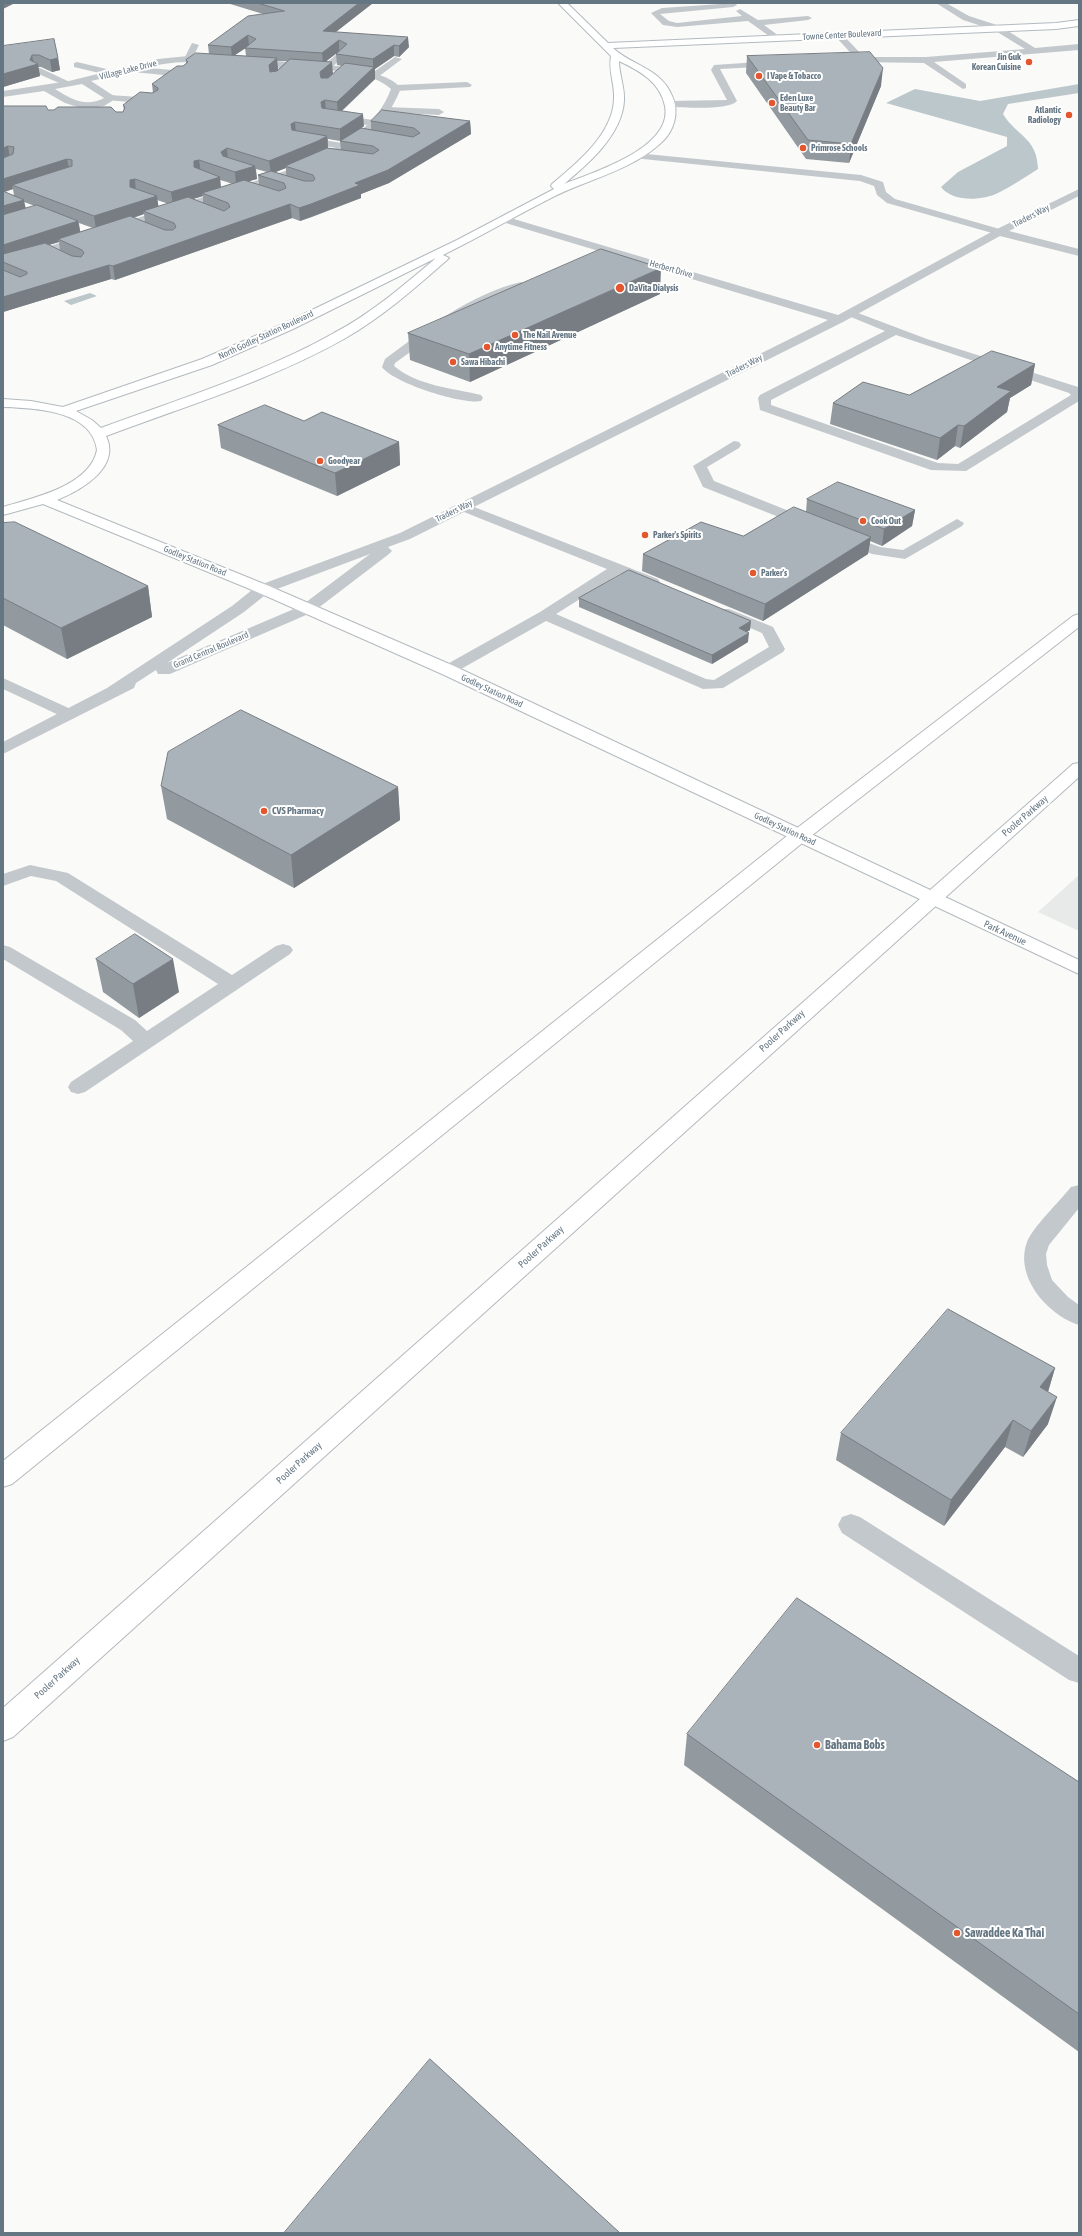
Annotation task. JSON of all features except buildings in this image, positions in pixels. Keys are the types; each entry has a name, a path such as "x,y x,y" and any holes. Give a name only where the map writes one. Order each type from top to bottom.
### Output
{"street":[{"path":"562,3 616,56 641,68 659,83 668,97 670,104"},
{"name":"Towne Center Boulevard","path":"605,46 839,36 1079,23"},
{"name":"Towne Center Boulevard","path":"755,49 1079,32"},
{"path":"616,56 639,55"},
{"name":"North Godley Station Boulevard","path":"548,195 586,158 607,132 620,103 613,65 616,56"},
{"path":"3,265 271,179 324,156 358,136 375,122 394,98 396,88 388,79 375,75 345,70 290,66 242,58"},
{"name":"Village Lake Drive","path":"3,94 84,81 151,63 188,59 226,61"},
{"name":"Village Lake Drive","path":"84,81 109,98"},
{"path":"46,88 66,105 100,103 109,98"},
{"name":"North Godley Station Boulevard","path":"64,411 207,362 288,326 396,272 461,242 548,195 620,165 636,156 659,139 668,126 671,112 670,104"},
{"name":"Traders Way","path":"263,589 405,536 844,316 999,232 1079,192"},
{"name":"Herbert Drive","path":"503,219 607,250 844,316"},
{"path":"81,230 95,236"},
{"path":"999,232 1079,253"},
{"name":"North Godley Station Boulevard","path":"100,433 260,374 339,336 392,302 461,242"},
{"path":"3,403 36,405 64,411 86,421 100,433 105,450 97,467 77,485 45,500 3,511"},
{"name":"Godley Station Road","path":"45,500 263,589 448,670 930,899"},
{"name":"Traders Way","path":"307,608 405,536"},
{"name":"Grand Central Boulevard","path":"114,690 238,609 263,589"},
{"name":"Grand Central Boulevard","path":"3,749 114,690 307,608"},
{"path":"3,1476 799,836 1079,619"},
{"name":"Pooler Parkway","path":"3,1727 930,899 1079,768"},
{"name":"Park Avenue","path":"930,899 1079,968"}],"lane":[{"path":"940,3 966,18 997,28 1034,51"},
{"path":"776,38 753,21 731,4 662,10 655,13 666,23 677,25 753,21 808,18"},
{"path":"839,36 862,60"},
{"path":"188,59 195,46"},
{"path":"847,60 926,60 1079,48"},
{"path":"325,69 342,54"},
{"path":"375,75 398,59"},
{"path":"878,60 888,71"},
{"path":"926,60 963,86"},
{"path":"670,104 724,104 732,101 716,70 717,67 783,63"},
{"path":"77,65 112,73"},
{"path":"279,75 290,66"},
{"path":"126,69 184,74"},
{"path":"37,70 69,84"},
{"path":"335,79 345,70"},
{"path":"388,79 402,76"},
{"path":"396,88 467,85"},
{"path":"109,98 154,101"},
{"path":"100,103 111,112"},
{"path":"386,110 439,112"},
{"path":"326,117 375,122 391,122"},
{"path":"358,136 372,138"},
{"path":"296,139 342,146"},
{"path":"324,156 345,159"},
{"path":"636,156 861,178 879,184 881,193 891,201 999,232"},
{"path":"257,174 286,183"},
{"path":"221,185 259,193"},
{"path":"158,205 173,210"},
{"path":"189,205 203,211"},
{"path":"131,224 144,229"},
{"path":"593,256 607,250"},
{"path":"46,251 60,258"},
{"path":"477,398 440,391 394,373 388,367 389,362 434,329 483,300 528,282"},
{"path":"844,316 895,331 923,342 1074,390 1078,396 961,468 936,467 765,407 764,398 895,331"},
{"path":"734,445 700,466 704,475 693,486 710,497 825,535 875,559 905,555 957,523"},
{"path":"464,507 665,587"},
{"path":"448,670 544,615 619,568"},
{"path":"544,615 703,684 717,685 777,649 768,630 713,607"},
{"path":"3,684 69,714"},
{"path":"3,880 30,870 62,877 232,984"},
{"path":"78,1087 284,950"},
{"path":"3,951 128,1025 146,1042"},
{"path":"1079,1193 1038,1242 1034,1251 1038,1275 1044,1287 1058,1301 1079,1316"},
{"path":"851,1525 1079,1671"}],"shaded area":[{"path":"1079,84 1079,93 1008,104 1003,114 1008,122 1025,138 1034,150 1037,158 1038,169 998,193 976,199 960,198 946,192 941,187 958,172 1007,146 1007,137 886,103 915,89 980,101"},
{"path":"90,293 97,296 71,305 64,301"},
{"path":"1079,875 1079,931 1038,912"}],"place":[{"name":"Jin Guk Korean Cuisine","path":"1029,62"},
{"name":"I Vape & Tobacco","path":"759,76"},
{"name":"Eden Luxe Beauty Bar","path":"772,103"},
{"name":"Atlantic Radiology","path":"1069,115"},
{"name":"Primrose Schools","path":"803,148"},
{"name":"DaVita Dialysis","path":"620,288"},
{"name":"The Nail Avenue","path":"515,335"},
{"name":"Anytime Fitness","path":"487,347"},
{"name":"Sawa Hibachi","path":"453,362"},
{"name":"Goodyear","path":"320,461"},
{"name":"Cook Out","path":"863,521"},
{"name":"Parker's Spirits","path":"645,535"},
{"name":"Parker's","path":"753,573"},
{"name":"CVS Pharmacy","path":"264,811"},
{"name":"Bahama Bobs","path":"817,1745"},
{"name":"Sawaddee Ka Thai","path":"957,1933"}]}
